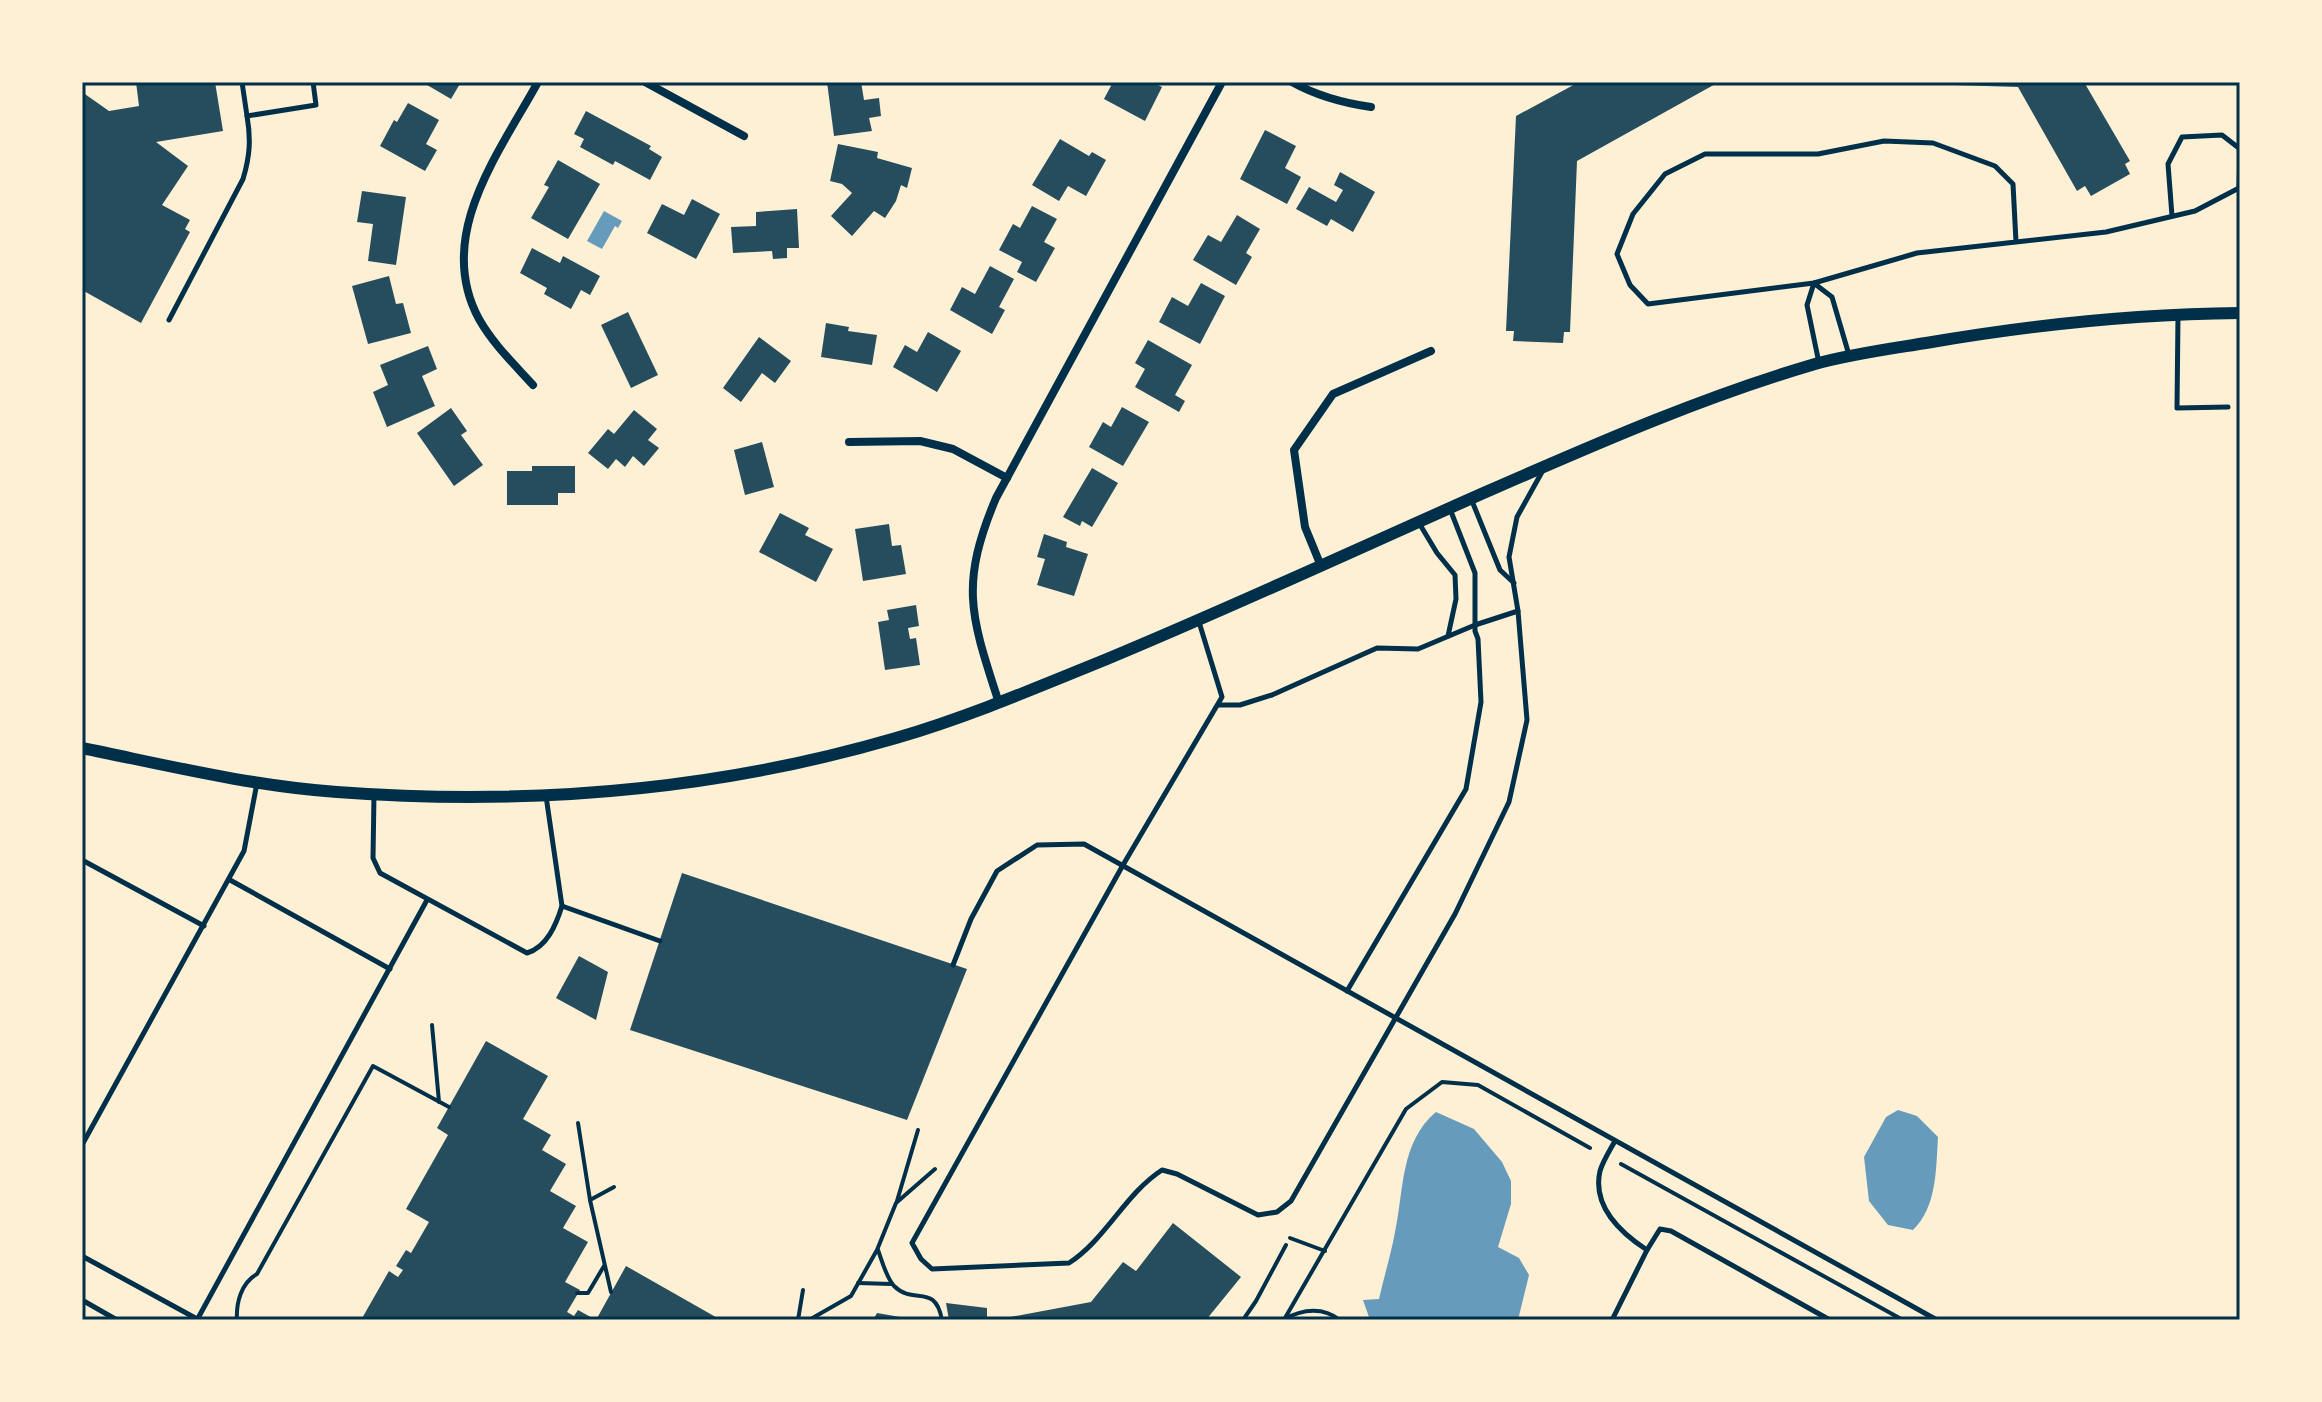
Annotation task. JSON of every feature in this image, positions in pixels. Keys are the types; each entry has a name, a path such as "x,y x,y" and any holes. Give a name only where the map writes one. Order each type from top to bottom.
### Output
{"street":[{"path":"533,385 497,346 479,318 467,288 463,256 466,224 477,193 538,82"},
{"path":"645,82 744,136"},
{"path":"999,703 972,614 972,575 980,534 1007,478 1222,82"},
{"path":"1292,82 1341,102 1371,107"},
{"path":"82,748 257,782 335,792 457,797 546,795 679,785 788,764 896,738 999,703 1199,621 1545,466 1702,402 1819,363 1973,335 2066,322 2240,313"},
{"path":"1321,566 1305,527 1294,450 1333,394 1431,351"},
{"path":"849,442 920,441 942,446 1007,478"}],"lane":[{"path":"169,320 243,179 250,139 242,82"},
{"path":"247,116 316,105 313,82"},
{"path":"2016,242 2013,184 1995,166 1933,143 1884,141 1818,154 1705,154 1665,174 1633,214 1617,254 1630,285 1648,304 1814,283 1917,253 2016,242 2106,232 2195,211 2239,188 2240,149 2222,135 2182,137 2168,164 2172,216"},
{"path":"1814,283 1832,297 1850,356"},
{"path":"1814,283 1807,305 1819,363"},
{"path":"2178,314 2177,408 2228,407"},
{"path":"1199,621 1222,697 1123,865 912,1243 921,1259 932,1269 1069,1263 1086,1252 1149,1179 1162,1170 1177,1174 1258,1215 1277,1212 1291,1201 1455,914 1509,802 1527,720 1518,611 1509,557 1517,517 1545,466"},
{"path":"1471,499 1500,570 1515,584"},
{"path":"1347,991 1466,789 1481,702 1475,625 1475,573 1450,508"},
{"path":"1419,522 1437,553 1455,575 1456,599 1448,636"},
{"path":"1217,705 1240,705 1272,695 1377,648 1418,649 1518,611"},
{"path":"82,1145 230,880 248,841 257,782"},
{"path":"374,794 373,858 380,873 527,953 533,952 547,939 557,923 562,906 546,795"},
{"path":"953,965 971,919 997,871 1037,845 1084,844 1937,1320"},
{"path":"82,860 204,926"},
{"path":"230,880 390,969"},
{"path":"82,1256 198,1320 427,900"},
{"path":"562,906 660,941"},
{"path":"1615,1141 1600,1172 1601,1194 1611,1219 1623,1234 1647,1250"},
{"path":"1612,1320 1660,1229 1671,1231 1830,1320"},
{"path":"82,1300 117,1320"}],"path":[{"path":"432,1025 439,1102"},
{"path":"237,1320 237,1302 249,1279 257,1274 373,1066 449,1107"},
{"path":"1284,1319 1406,1109 1442,1082 1478,1085 1590,1148"},
{"path":"578,1123 590,1200 611,1292"},
{"path":"809,1320 851,1296 877,1250 896,1203 918,1130"},
{"path":"1621,1164 1903,1320"},
{"path":"896,1203 935,1169"},
{"path":"590,1200 614,1187"},
{"path":"1290,1238 1325,1251"},
{"path":"1243,1320 1286,1245"},
{"path":"877,1250 892,1284"},
{"path":"577,1293 588,1293 605,1264"},
{"path":"858,1283 892,1284 909,1295 930,1297 937,1302 942,1320"},
{"path":"798,1320 803,1290"},
{"path":"1284,1319 1307,1310 1328,1311 1340,1320"}],"water":[{"path":"604,211 622,221 618,228 615,226 602,249 587,241"},
{"path":"1898,1110 1917,1116 1938,1137 1931,1199 1913,1230 1888,1225 1869,1201 1864,1157 1886,1117"},
{"path":"1436,1112 1474,1129 1502,1162 1511,1181 1511,1204 1498,1247 1519,1258 1529,1275 1518,1320 1370,1320 1363,1300 1379,1299 1405,1168 1416,1138"}],"building":[{"path":"136,82 215,82 223,131 156,142 188,166 162,205 190,220 185,229 190,232 141,323 82,290 82,92 109,111 139,106"},
{"path":"422,82 461,82 451,99"},
{"path":"827,82 861,82 864,100 879,98 881,116 869,118 872,131 834,136"},
{"path":"1113,82 1152,82 1162,87 1145,121 1104,99"},
{"path":"1579,82 1719,82 1577,161 1570,332 1564,332 1563,343 1513,341 1514,331 1506,331 1516,116"},
{"path":"1954,82 2084,82 2130,161 2125,164 2130,174 2091,196 2085,186 2077,191 2018,87 1954,85"},
{"path":"408,103 439,120 426,144 437,150 425,171 380,146 394,120 397,122"},
{"path":"586,111 651,146 649,149 662,157 650,180 580,147 584,139 574,134"},
{"path":"1265,130 1296,146 1285,168 1301,177 1287,204 1240,179"},
{"path":"1060,139 1089,156 1092,152 1106,160 1086,196 1068,186 1059,201 1032,185"},
{"path":"838,144 878,152 877,158 912,168 907,188 901,185 896,201 885,218 874,211 852,236 831,216 852,193 842,184 830,181"},
{"path":"558,160 600,184 568,239 531,218 549,187 544,185"},
{"path":"1340,172 1375,192 1353,232 1331,219 1327,226 1296,209 1309,187 1336,202 1343,190 1334,185"},
{"path":"362,191 406,197 396,265 368,261 373,224 357,222"},
{"path":"692,199 720,214 696,259 647,233 662,204 684,215"},
{"path":"1032,206 1057,219 1044,242 1055,248 1036,282 1017,272 1022,262 999,250 1013,224 1020,228"},
{"path":"797,209 799,248 787,248 787,258 773,259 772,251 733,253 731,227 756,226 756,212"},
{"path":"1237,215 1260,229 1246,253 1252,257 1236,285 1193,260 1208,235 1221,242"},
{"path":"532,248 560,263 563,256 600,276 590,295 581,290 571,309 544,294 547,288 520,273"},
{"path":"990,266 1014,279 999,307 1005,310 992,334 950,310 962,287 975,294"},
{"path":"389,276 396,304 403,303 411,333 368,344 352,286"},
{"path":"1201,283 1225,296 1200,344 1159,322 1172,297 1188,306"},
{"path":"628,312 658,375 631,388 601,325"},
{"path":"826,323 849,327 848,331 877,335 872,365 821,357"},
{"path":"928,332 961,351 937,392 893,367 905,345 917,352"},
{"path":"759,337 791,361 775,383 762,373 741,402 723,388"},
{"path":"1148,340 1192,365 1175,395 1185,401 1179,412 1135,387 1145,369 1135,363"},
{"path":"428,346 437,369 422,376 435,406 387,427 373,392 388,385 380,365"},
{"path":"1122,407 1149,422 1123,466 1089,447 1103,422 1111,427"},
{"path":"451,408 467,431 461,435 483,465 454,486 417,433"},
{"path":"634,410 657,429 648,440 659,448 644,466 633,456 625,467 616,459 608,469 588,453 608,429 614,434"},
{"path":"762,442 774,487 745,495 734,450"},
{"path":"532,466 575,466 575,493 558,493 558,505 507,505 507,471 532,471"},
{"path":"1092,468 1118,483 1092,527 1082,521 1080,526 1063,517"},
{"path":"780,513 809,528 805,535 833,549 816,582 759,552"},
{"path":"889,524 892,546 901,545 906,574 863,581 855,529"},
{"path":"1044,534 1067,542 1066,547 1088,554 1074,596 1037,585 1045,559 1037,557"},
{"path":"916,605 919,626 908,628 910,639 916,638 920,665 885,670 878,622 889,620 887,610"},
{"path":"682,873 967,969 907,1120 630,1030"},
{"path":"579,956 608,972 596,1020 556,998"},
{"path":"486,1041 548,1076 523,1119 551,1135 542,1150 566,1164 550,1191 576,1206 563,1228 588,1242 565,1282 580,1290 567,1312 574,1316 578,1310 596,1320 361,1320 389,1271 398,1277 403,1270 396,1266 406,1250 411,1253 429,1222 406,1209 448,1135 437,1128"},
{"path":"1173,1223 1241,1277 1206,1320 994,1320 1091,1302 1123,1262 1136,1271"},
{"path":"626,1266 721,1320 596,1320"},
{"path":"946,1303 987,1308 987,1320 949,1320"},
{"path":"877,1313 906,1318 906,1320 873,1320"}]}
